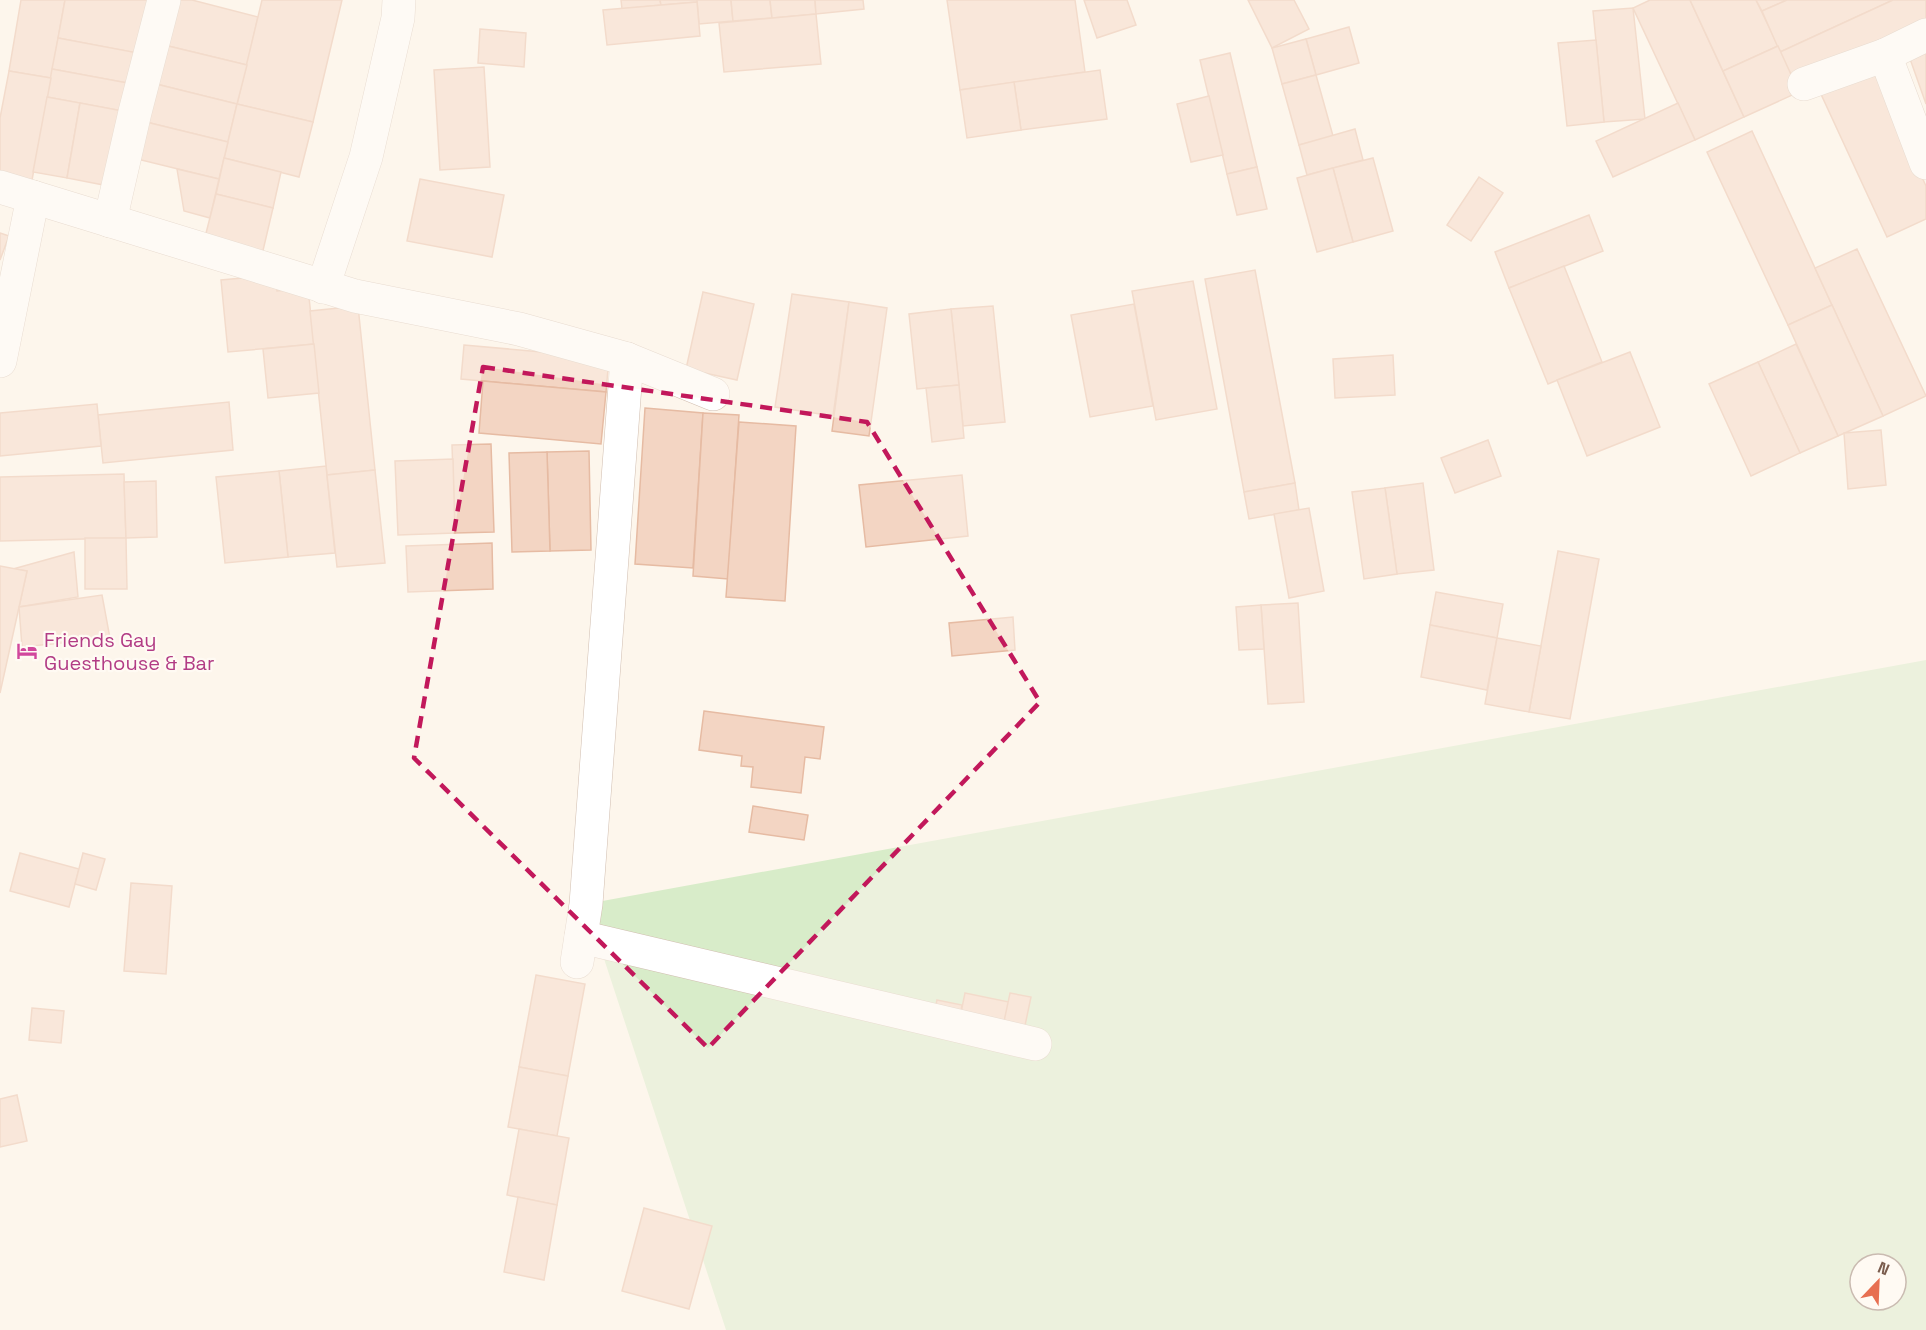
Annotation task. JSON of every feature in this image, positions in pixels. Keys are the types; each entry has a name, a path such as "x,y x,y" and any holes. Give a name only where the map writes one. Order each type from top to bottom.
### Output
{"street":[{"path":"110,221 164,0"},
{"path":"323,287 366,157 398,18 399,0"},
{"path":"1804,84 1885,55 1926,35"},
{"path":"1885,55 1926,163"},
{"path":"0,187 354,296 519,328 627,359 714,394"},
{"path":"0,361 33,197"},
{"path":"627,359 586,904 579,950 1035,1044"}],"highlighted area":[{"path":"483,367 867,422 1040,702 708,1048 414,758"}],"green space":[{"path":"1926,660 1926,1330 726,1330 586,904"}],"building":[{"path":"21,0 65,0 51,78 9,71"},
{"path":"65,0 157,0 147,55 58,38"},
{"path":"171,0 192,0 258,17 247,65 160,44"},
{"path":"262,0 342,0 313,122 237,104"},
{"path":"621,0 660,0 661,5 622,9"},
{"path":"660,0 697,0 697,2 661,5"},
{"path":"697,0 731,0 733,21 699,24"},
{"path":"731,0 770,0 772,18 733,21"},
{"path":"770,0 815,0 816,14 772,18"},
{"path":"815,0 863,0 864,9 816,14"},
{"path":"947,0 1075,0 1085,72 960,90"},
{"path":"1084,0 1127,0 1136,25 1097,38"},
{"path":"1248,0 1294,0 1309,29 1272,48"},
{"path":"1650,0 1690,0 1744,117 1695,140 1633,8"},
{"path":"1690,0 1756,0 1778,46 1723,71"},
{"path":"1756,0 1787,0 1762,11"},
{"path":"1787,0 1893,0 1780,52 1762,11"},
{"path":"1893,0 1926,0 1926,26 1796,86 1780,52"},
{"path":"697,2 700,36 607,45 603,10"},
{"path":"1633,8 1645,119 1604,122 1593,11"},
{"path":"816,14 821,64 724,72 719,23"},
{"path":"1349,27 1359,63 1316,75 1306,39"},
{"path":"480,29 526,33 524,67 478,63"},
{"path":"58,38 138,53 133,84 52,69"},
{"path":"1306,39 1316,75 1282,84 1272,48"},
{"path":"1596,40 1604,122 1567,126 1558,43"},
{"path":"160,44 247,65 237,104 152,83"},
{"path":"1778,46 1799,92 1744,117 1723,71"},
{"path":"1926,50 1926,104 1909,56"},
{"path":"1230,53 1257,167 1227,174 1200,60"},
{"path":"484,67 490,167 440,170 434,70"},
{"path":"1872,68 1926,186 1926,219 1887,237 1820,92"},
{"path":"52,69 133,84 128,112 47,97"},
{"path":"1100,70 1107,119 1021,130 1014,82"},
{"path":"9,71 51,78 32,180 0,174 0,118"},
{"path":"1316,75 1333,136 1299,145 1282,84"},
{"path":"1014,82 1021,130 967,138 960,90"},
{"path":"152,83 237,104 228,142 142,121"},
{"path":"1209,96 1223,155 1191,162 1177,104"},
{"path":"47,97 80,103 67,178 33,172"},
{"path":"80,103 128,112 114,187 67,178"},
{"path":"1678,103 1695,140 1613,177 1596,141"},
{"path":"237,104 313,122 299,177 224,158"},
{"path":"142,121 228,142 219,179 133,158"},
{"path":"1355,129 1363,160 1307,175 1299,145"},
{"path":"1752,131 1832,305 1788,325 1707,152"},
{"path":"224,158 281,172 273,208 216,194"},
{"path":"1373,158 1393,231 1353,242 1333,168"},
{"path":"1257,167 1267,209 1237,215 1227,174"},
{"path":"1333,168 1353,242 1317,252 1297,178"},
{"path":"177,169 219,179 210,218 184,211"},
{"path":"1479,177 1503,193 1471,241 1447,225"},
{"path":"420,179 504,195 492,257 407,241"},
{"path":"216,194 273,208 261,259 203,245"},
{"path":"1589,215 1603,251 1509,288 1495,252"},
{"path":"0,233 9,236 0,260"},
{"path":"1857,249 1926,396 1883,416 1815,268"},
{"path":"1564,266 1602,362 1548,384 1509,288"},
{"path":"1255,270 1295,483 1244,492 1205,279"},
{"path":"275,275 277,291 308,288 314,344 228,352 221,280"},
{"path":"1193,281 1217,409 1156,420 1132,291"},
{"path":"703,292 754,304 737,380 686,369"},
{"path":"792,294 849,302 833,416 775,407"},
{"path":"849,302 887,308 869,436 832,431"},
{"path":"1134,304 1153,406 1090,417 1071,315"},
{"path":"1832,305 1883,416 1838,436 1788,325"},
{"path":"358,306 375,470 327,475 310,311"},
{"path":"993,306 1005,422 963,426 951,309"},
{"path":"951,309 959,385 917,389 909,314"},
{"path":"314,344 319,393 268,398 263,349"},
{"path":"1796,344 1838,436 1800,453 1758,362"},
{"path":"464,345 609,358 606,392 461,379"},
{"path":"1630,352 1660,427 1587,456 1557,380"},
{"path":"1393,355 1395,395 1335,398 1333,359"},
{"path":"1758,362 1800,453 1751,476 1709,384"},
{"path":"483,381 606,392 601,444 479,433"},
{"path":"959,385 964,438 932,442 926,388"},
{"path":"229,402 233,450 103,463 98,415"},
{"path":"97,404 101,446 0,456 0,413"},
{"path":"645,408 703,413 693,568 635,564"},
{"path":"703,413 739,415 728,579 693,576"},
{"path":"739,422 796,426 785,601 726,597"},
{"path":"1881,430 1886,485 1848,489 1844,433"},
{"path":"1488,440 1501,476 1455,493 1441,458"},
{"path":"491,444 494,532 455,533 452,445"},
{"path":"589,451 591,550 550,551 547,452"},
{"path":"547,452 550,551 512,552 509,453"},
{"path":"453,459 455,533 398,535 395,461"},
{"path":"326,466 335,553 288,557 279,471"},
{"path":"375,470 385,563 337,567 327,475"},
{"path":"279,471 288,557 225,563 216,477"},
{"path":"124,474 126,538 0,541 0,477"},
{"path":"962,475 968,536 866,547 859,485"},
{"path":"156,481 157,537 126,538 124,482"},
{"path":"1295,483 1299,510 1249,519 1244,492"},
{"path":"1423,483 1434,570 1397,574 1385,488"},
{"path":"1385,488 1397,574 1364,579 1352,492"},
{"path":"1309,508 1324,591 1289,598 1274,514"},
{"path":"85,538 126,538 127,589 85,589"},
{"path":"492,543 493,589 408,592 406,546"},
{"path":"1558,551 1599,559 1570,719 1529,712"},
{"path":"74,552 78,597 19,607 27,571 13,569"},
{"path":"0,566 27,571 0,693"},
{"path":"1436,592 1503,604 1497,638 1430,625"},
{"path":"102,595 110,638 22,647 19,607"},
{"path":"1298,603 1304,702 1268,704 1261,605"},
{"path":"1261,605 1264,649 1239,650 1236,607"},
{"path":"1013,617 1015,650 952,656 949,623"},
{"path":"1430,625 1497,638 1487,690 1421,677"},
{"path":"1497,638 1541,646 1529,712 1485,704"},
{"path":"704,711 824,727 820,759 805,757 801,793 751,787 753,767 741,766 742,756 699,750"},
{"path":"753,806 808,815 804,840 749,832"},
{"path":"20,853 79,869 69,907 10,891"},
{"path":"83,853 105,859 96,890 75,884"},
{"path":"131,883 172,886 166,974 124,971"},
{"path":"536,975 585,984 568,1076 519,1067"},
{"path":"965,993 1009,1002 1002,1031 959,1022"},
{"path":"1010,993 1031,997 1023,1035 1002,1031"},
{"path":"937,1000 962,1005 959,1022 933,1017"},
{"path":"32,1008 64,1011 61,1043 29,1040"},
{"path":"519,1067 568,1076 557,1136 508,1127"},
{"path":"17,1095 27,1141 0,1147 0,1099"},
{"path":"519,1129 569,1138 557,1205 507,1195"},
{"path":"518,1197 557,1205 544,1280 504,1272"},
{"path":"644,1208 712,1226 689,1309 622,1291"}],"place":[{"name":"Friends Gay Guesthouse & Bar","path":"27,651"}]}
